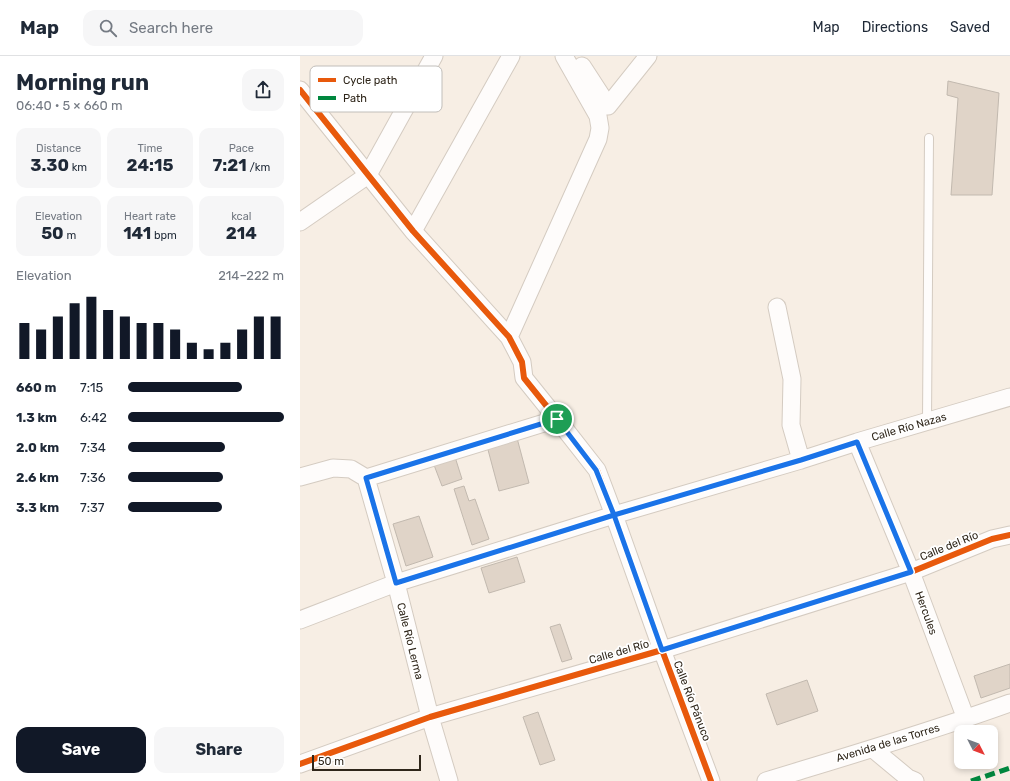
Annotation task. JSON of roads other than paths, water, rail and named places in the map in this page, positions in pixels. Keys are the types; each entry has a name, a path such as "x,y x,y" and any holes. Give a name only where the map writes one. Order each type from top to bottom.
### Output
{"street":[{"path":"428,66 434,56"},
{"path":"413,231 511,56"},
{"path":"509,337 598,139 600,128 598,116 564,56"},
{"path":"576,56 608,106 648,56"},
{"name":"Calle Río Pánuco","path":"300,90 310,102"},
{"name":"Calle Río Pánuco","path":"318,112 413,231 509,337 522,362 524,378 596,470 614,515 711,781"},
{"path":"300,222 368,175 403,112"},
{"path":"777,307 792,379 791,425 801,460"},
{"name":"Calle Río Nazas","path":"300,620 396,583 614,515 927,421 1010,398"},
{"path":"300,477 333,468 351,469 366,478 557,419"},
{"name":"Hercules","path":"857,442 911,572 966,719"},
{"name":"Calle Río Lerma","path":"366,478 396,583 430,717 449,781"},
{"name":"Calle del Río","path":"300,764 430,717 662,650 911,572 992,539 1010,535"},
{"name":"Avenida de las Torres","path":"766,781 966,719 1010,703"},
{"path":"873,748 908,778 915,781"}],"lane":[{"path":"927,421 929,138"}]}
